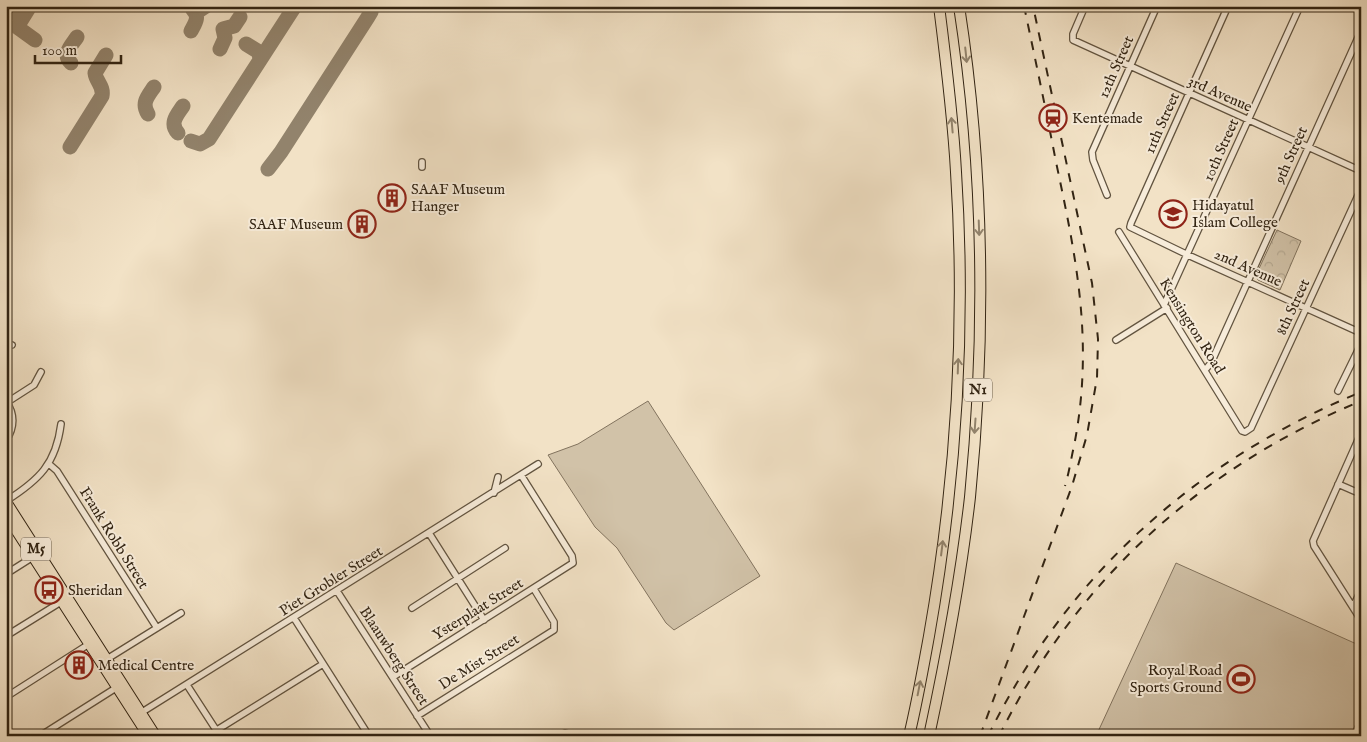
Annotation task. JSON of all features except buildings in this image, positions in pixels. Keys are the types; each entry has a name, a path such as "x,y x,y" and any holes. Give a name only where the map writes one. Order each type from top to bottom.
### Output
{"highway":[{"name":"N1","path":"909,736 938,582 955,432 958,363 960,298 956,174 948,76 939,6"},
{"name":"N1","path":"929,736 956,600 970,497 978,393 980,289 977,179 967,66 959,6"}],"main road":[{"name":"M5","path":"6,501 36,555 64,599 107,659 119,685"},
{"name":"M5","path":"6,515 36,555"},
{"name":"M5","path":"64,599 89,644 138,715 148,736"},
{"name":"M5","path":"138,715 156,736"}],"street":[{"name":"3rd Avenue","path":"1086,6 1072,37 1075,41 1361,171"},
{"name":"12th Street","path":"1107,195 1093,160 1092,152 1157,6"},
{"name":"11th Street","path":"1130,223 1228,6"},
{"name":"10th Street","path":"1165,306 1300,6"},
{"path":"1353,6 1361,10"},
{"name":"9th Street","path":"1205,370 1211,363 1361,31"},
{"name":"8th Street","path":"1246,432 1251,428 1361,189"},
{"name":"2nd Avenue","path":"1130,223 1130,227 1133,230 1361,333"},
{"name":"Kensington Road","path":"1119,232 1242,431 1246,432"},
{"path":"1116,340 1165,306"},
{"path":"1338,391 1361,344"},
{"path":"6,441 13,426 11,408 7,402 34,385 41,372"},
{"path":"6,501 35,480 49,464 57,444 60,424"},
{"path":"1361,433 1314,537 1313,544 1361,620"},
{"name":"Frank Robb Street","path":"49,464 57,471 156,628"},
{"name":"Piet Grobler Street","path":"138,715 538,464"},
{"name":"Ysterplaat Street","path":"392,677 570,566 574,560 521,475"},
{"path":"494,492 498,477"},
{"path":"1338,484 1361,494"},
{"path":"430,533 484,620"},
{"path":"412,608 505,548"},
{"path":"6,574 36,555"},
{"name":"De Mist Street","path":"417,716 554,630 554,622 534,589"},
{"path":"1353,607 1361,590"},
{"name":"Blaauwberg Street","path":"337,591 429,734"},
{"path":"6,636 64,599"},
{"path":"107,659 181,613"},
{"path":"294,618 369,736"},
{"path":"6,697 89,644"},
{"path":"187,685 218,733 323,664"},
{"path":"40,736 119,685"},
{"path":"1357,736 1361,729"},
{"path":"559,736 565,733 571,733 575,736"}],"green space":[{"path":"1277,230 1301,241 1280,290 1258,280 1256,275"},
{"path":"648,401 760,576 674,630 666,623 617,548 595,527 548,455 578,444"},
{"name":"Royal Road Sports Ground","path":"1176,563 1361,646 1361,713 1350,736 1096,736"}],"taxiway":[{"path":"30,6 17,27 35,40"},
{"path":"191,31 196,18 193,10 200,10 206,6"},
{"path":"191,141 200,144 209,139 295,6"},
{"path":"268,169 281,152 368,17 372,6"},
{"path":"6,7 20,16"},
{"path":"220,49 225,38 223,29 234,26 240,17"},
{"path":"71,63 68,60 67,53 77,37"},
{"path":"246,44 259,52 260,60"},
{"path":"70,147 102,96 102,89 95,73 106,55"},
{"path":"148,114 145,103 154,87"},
{"path":"178,133 174,122 183,106"}],"railway":[{"path":"1024,6 1070,234 1076,268 1083,337 1080,409 1065,486"},
{"path":"980,736 1072,486 1087,435 1097,378 1098,339 1092,283 1033,6"},
{"path":"988,736 1020,678 1056,624 1097,574 1142,529 1191,488 1244,452 1301,420 1361,392"},
{"path":"999,736 1030,680 1066,627 1105,579 1149,535 1196,495 1247,460 1302,428 1361,401"}],"place":[{"name":"Kentemade","path":"1053,118"},
{"name":"SAAF Museum Hanger","path":"392,198"},
{"name":"Hidayatul Islam College","path":"1173,214"},
{"name":"SAAF Museum","path":"362,224"},
{"name":"Sheridan","path":"49,590"},
{"name":"Medical Centre","path":"79,665"},
{"name":"Royal Road Sports Ground","path":"1241,679"}]}
